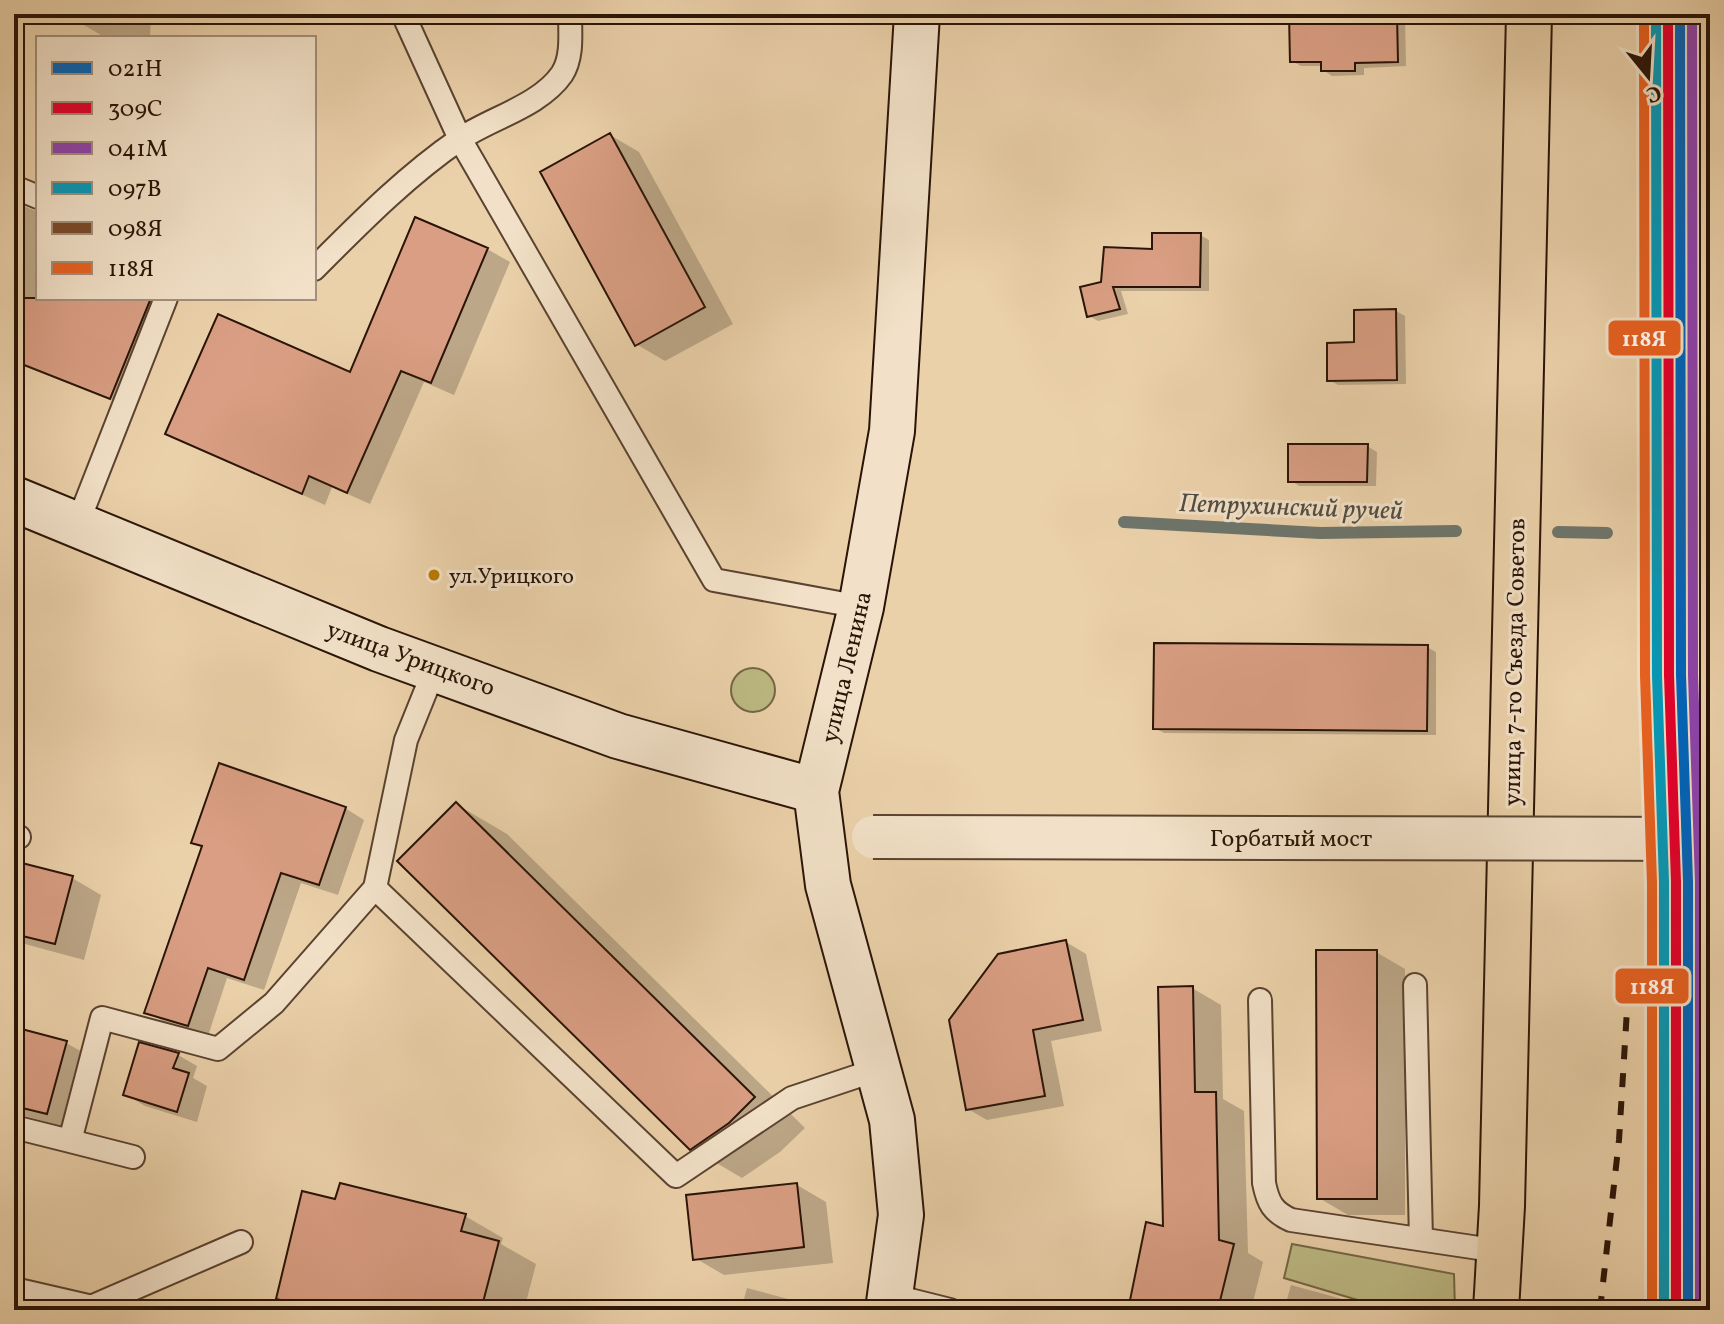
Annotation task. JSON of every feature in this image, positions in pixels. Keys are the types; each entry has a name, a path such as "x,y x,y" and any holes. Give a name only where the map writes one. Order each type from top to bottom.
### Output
{"main road":[{"name":"улица 7-го Съезда Советов","path":"1496,1310 1529,14"}],"street":[{"name":"улица Ленина","path":"889,1303 901,1215 892,1120 828,885 818,826 816,791 861,607 892,431 917,14"},
{"name":"улица Урицкого","path":"14,499 435,668 618,736 816,791"},
{"name":"Горбатый мост","path":"873,837 1710,839"}],"lane":[{"path":"403,14 460,139 714,580 861,607"},
{"path":"316,267 396,188 460,139 550,88 564,72 569,57 570,14"},
{"path":"14,187 36,196"},
{"path":"77,525 165,300"},
{"path":"70,1141 102,1018 218,1049 274,1003 375,888 402,752 435,668"},
{"path":"375,888 676,1176 792,1098 879,1069"},
{"path":"1415,985 1421,1239"},
{"path":"1260,1000 1268,1203 1291,1220 1499,1251"},
{"path":"14,1127 133,1157"},
{"path":"14,1289 93,1309 241,1242"},
{"path":"889,1303 950,1310"}],"shaded area":[{"path":"753,668 768,675 775,690 768,705 753,712 738,705 731,690 738,675"},
{"path":"1292,1244 1454,1274 1455,1310 1391,1310 1284,1278"}],"building":[{"path":"1289,14 1397,14 1398,62 1355,63 1355,71 1321,71 1321,62 1290,62"},
{"path":"610,133 705,307 635,346 540,172"},
{"path":"415,217 488,248 431,383 401,371 347,493 309,476 302,494 165,434 218,314 350,372"},
{"path":"1152,233 1201,233 1200,287 1113,287 1120,309 1087,317 1080,287 1101,282 1104,247 1152,249"},
{"path":"14,298 150,300 110,399 14,361"},
{"path":"1396,309 1397,380 1327,381 1327,343 1354,342 1354,310"},
{"path":"1288,444 1368,444 1367,482 1288,482"},
{"path":"1154,643 1428,645 1427,731 1153,729"},
{"path":"219,763 346,807 319,885 281,873 244,980 208,968 188,1026 144,1013 202,846 191,843"},
{"path":"456,802 755,1097 729,1123 690,1150 397,861"},
{"path":"14,861 73,876 55,944 14,934"},
{"path":"1066,940 1083,1020 1033,1030 1045,1096 966,1110 949,1020 998,954"},
{"path":"1316,950 1377,950 1377,1199 1317,1199"},
{"path":"1193,986 1195,1092 1216,1092 1219,1240 1234,1244 1220,1301 1208,1310 1128,1310 1146,1222 1163,1226 1158,987"},
{"path":"14,1027 67,1041 47,1114 14,1106"},
{"path":"139,1042 179,1053 173,1068 189,1073 177,1112 123,1095"},
{"path":"340,1183 466,1214 461,1231 499,1241 481,1310 324,1310 276,1299 302,1191 335,1199"},
{"path":"797,1183 804,1247 693,1260 686,1195"}],"waterway":[{"name":"Петрухинский ручей","path":"1124,522 1320,533 1456,531"},
{"name":"Петрухинский ручей","path":"1558,532 1607,533"}],"railway":[{"path":"1688,882 1696,731 1710,655"},
{"path":"1600,1310 1619,1140 1629,977"}],"transit line":[{"name":"118Я","path":"1644,14 1645,675 1652,883 1652,1310"},
{"name":"097В","path":"1656,14 1657,675 1664,882 1664,1310"},
{"name":"309С","path":"1668,14 1669,675 1676,882 1676,1310"},
{"name":"021Н","path":"1680,14 1681,675 1688,882 1688,1310"},
{"name":"041М","path":"1692,14 1693,675 1700,882 1700,1310"},
{"name":"098Я","path":"1704,14 1705,675 1710,822"}],"place":[{"name":"ул.Урицкого","path":"434,575"}]}
